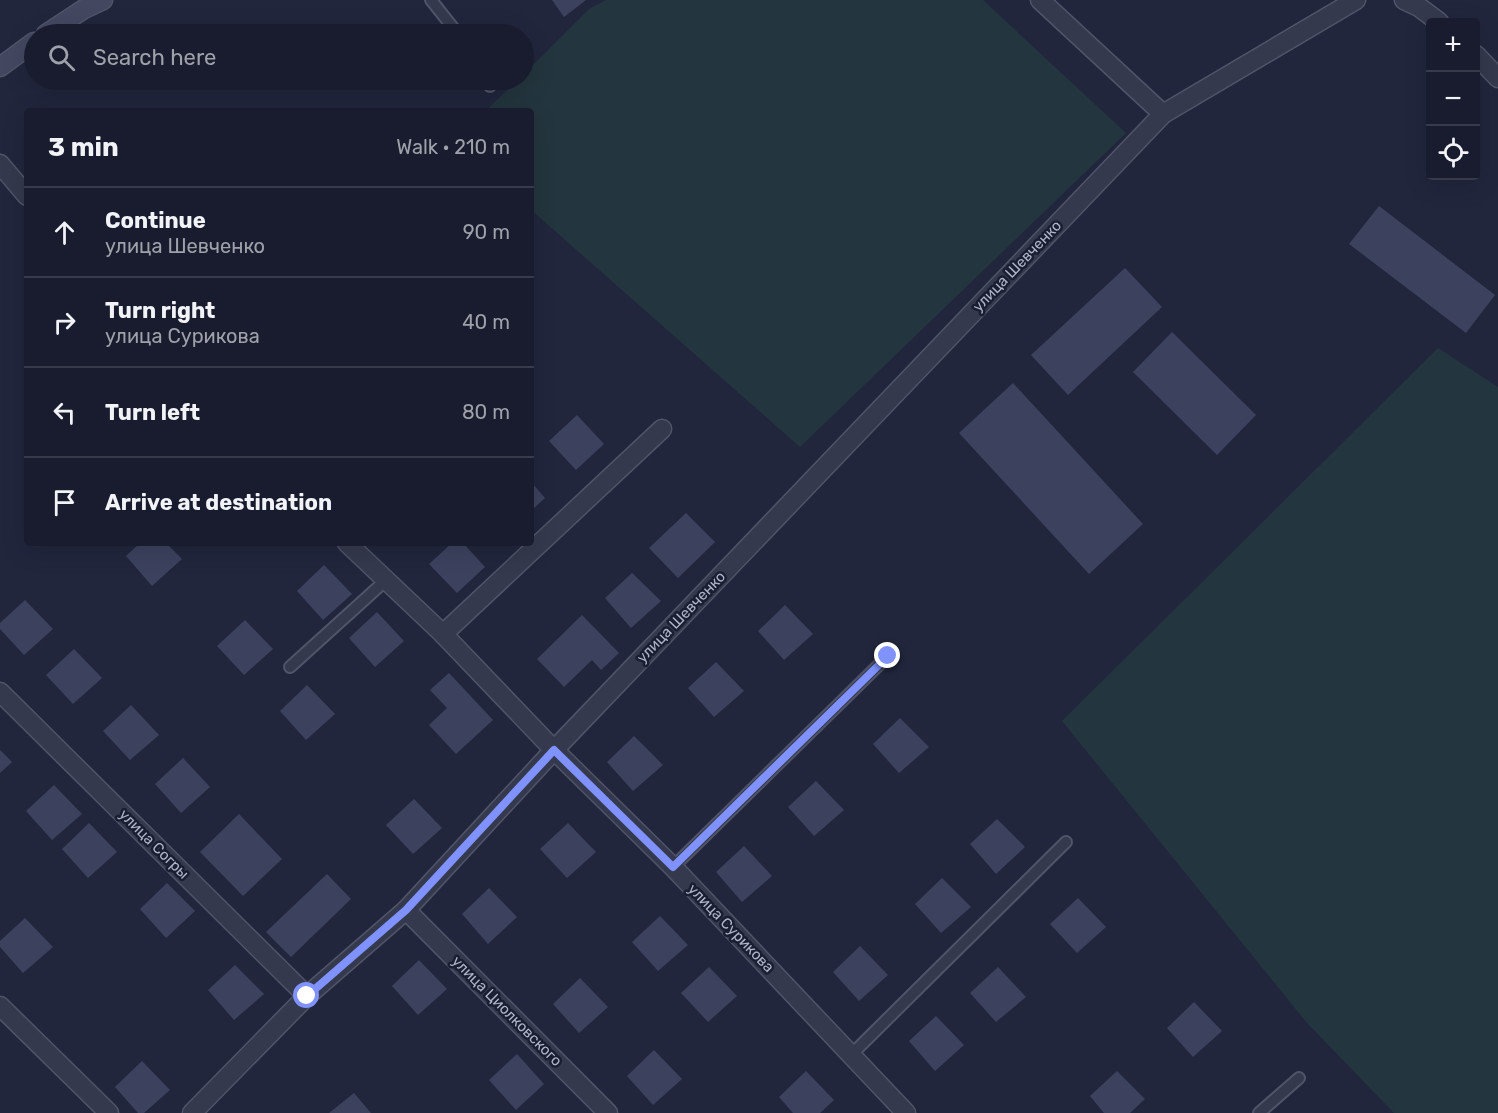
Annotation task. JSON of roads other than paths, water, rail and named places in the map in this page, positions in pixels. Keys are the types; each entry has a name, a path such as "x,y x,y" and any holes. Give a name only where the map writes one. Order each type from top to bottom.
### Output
{"main road":[{"path":"58,24 81,4 102,0"},
{"path":"0,67 24,49"}],"street":[{"path":"1040,0 1162,114"},
{"name":"улица Шевченко","path":"192,1113 307,996 406,910 554,750 1162,114 1356,0"},
{"path":"1404,0 1434,18"},
{"path":"1480,59 1498,78"},
{"path":"0,164 24,192"},
{"path":"443,634 662,429"},
{"name":"улица Сурикова","path":"350,546 443,634 554,750 673,867 906,1113"},
{"name":"улица Согры","path":"0,692 307,996"},
{"name":"улица Циолковского","path":"406,910 608,1113"},
{"path":"0,1006 108,1113"}],"lane":[{"path":"431,0 450,24"},
{"path":"290,667 385,580"},
{"path":"673,867 888,656"},
{"path":"852,1054 1066,842"},
{"path":"1259,1113 1299,1078"}]}
